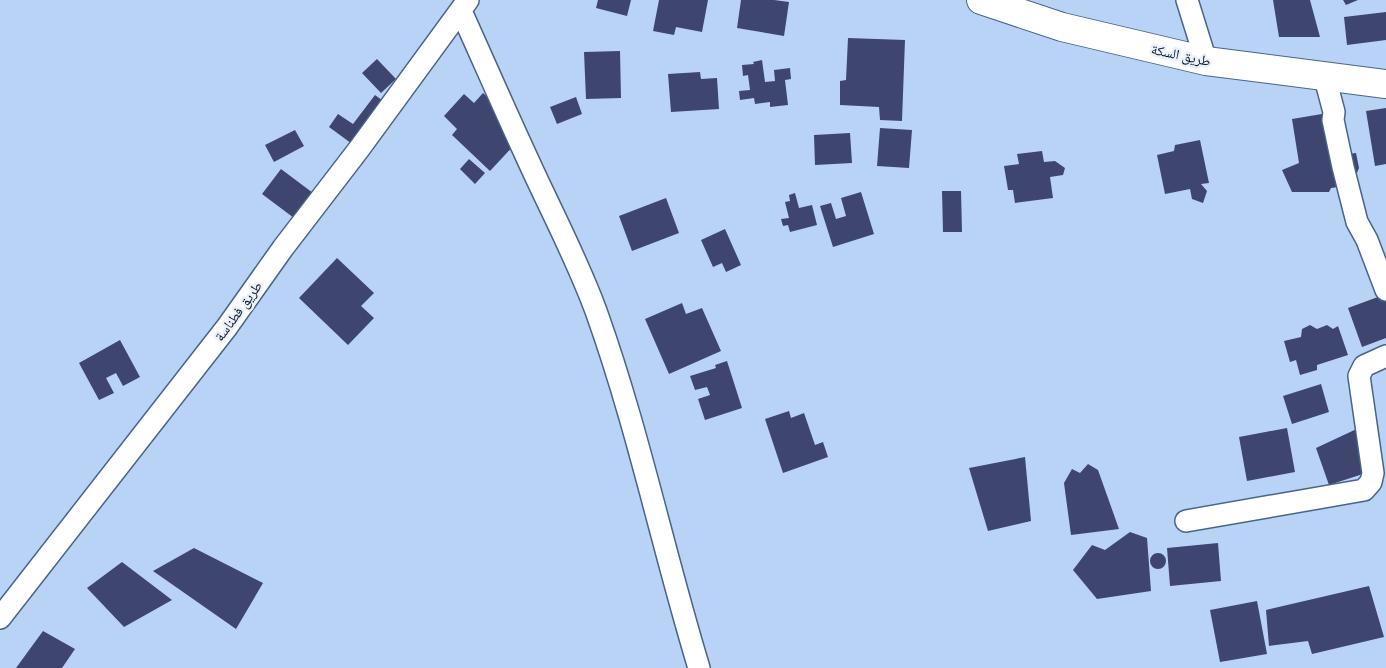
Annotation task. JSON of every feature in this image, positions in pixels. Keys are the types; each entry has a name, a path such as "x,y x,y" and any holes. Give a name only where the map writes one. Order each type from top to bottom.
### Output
{"main road":[{"name":"طريق السكة","path":"981,0 1062,27 1206,61 1325,78 1386,84"}],"street":[{"path":"1187,0 1206,61"},
{"path":"465,5 519,140 584,279 596,311 653,500 678,600 699,668"},
{"name":"طريق فطناسة","path":"0,618 227,327 283,248 465,5"},
{"path":"1325,78 1334,112 1333,120 1356,222 1367,240 1386,290"},
{"path":"1186,521 1364,490 1370,482 1373,473 1359,376 1364,366 1386,356"}],"building":[{"path":"598,0 631,0 627,16 596,8"},
{"path":"659,0 708,0 702,32 676,27 674,35 653,31"},
{"path":"741,0 789,2 784,36 737,28"},
{"path":"1273,0 1310,0 1320,37 1279,37"},
{"path":"1343,0 1358,0 1346,5"},
{"path":"1386,12 1386,40 1347,45 1344,17"},
{"path":"848,38 905,40 902,121 880,120 879,107 840,105 840,81 846,80"},
{"path":"620,51 621,98 586,99 584,52"},
{"path":"377,59 396,79 381,93 362,73"},
{"path":"762,60 765,82 775,81 774,70 790,68 791,79 785,80 788,105 770,107 770,102 755,104 754,98 740,100 739,91 750,90 748,75 743,76 742,65 754,64 753,62"},
{"path":"700,72 701,79 717,78 719,109 671,112 668,74"},
{"path":"483,93 509,117 519,140 490,171 452,135 457,129 444,116 464,94 474,103"},
{"path":"375,95 390,106 359,149 329,127 338,114 353,124"},
{"path":"576,97 582,114 557,124 550,107"},
{"path":"1386,108 1386,164 1375,166 1366,111"},
{"path":"1334,112 1341,155 1356,153 1359,168 1352,185 1331,188 1329,192 1292,192 1282,170 1299,163 1292,119"},
{"path":"880,128 912,130 909,168 877,166"},
{"path":"295,130 304,146 274,162 265,145"},
{"path":"850,133 852,163 815,165 814,135"},
{"path":"1200,140 1209,183 1201,184 1207,191 1203,203 1192,199 1190,189 1165,194 1157,155 1174,151 1175,145"},
{"path":"1042,151 1044,162 1055,161 1065,168 1063,175 1050,177 1053,198 1015,203 1013,190 1008,190 1004,166 1019,164 1017,154"},
{"path":"469,159 485,173 475,184 460,169"},
{"path":"281,169 313,193 294,218 262,194"},
{"path":"942,191 961,191 962,232 943,232"},
{"path":"861,192 874,234 833,247 820,206 831,203 836,219 846,216 841,198"},
{"path":"795,193 799,208 812,205 817,225 790,232 788,225 783,226 781,219 789,218 785,202 790,201 789,195"},
{"path":"666,198 679,233 632,251 619,216"},
{"path":"725,229 741,265 726,272 722,263 713,267 701,240"},
{"path":"337,258 374,293 361,306 374,318 348,345 299,298"},
{"path":"1386,294 1386,338 1362,347 1348,308"},
{"path":"682,303 686,314 702,308 721,351 669,374 645,319"},
{"path":"1310,325 1317,329 1327,325 1333,329 1338,326 1348,355 1317,365 1317,370 1300,375 1296,360 1290,362 1284,341 1301,337 1302,329"},
{"path":"120,340 140,377 123,386 116,373 106,378 114,393 99,400 79,363"},
{"path":"727,361 742,408 705,420 698,399 710,395 707,387 695,390 690,376 716,368 715,365"},
{"path":"1321,384 1329,412 1292,424 1283,396"},
{"path":"789,411 791,418 804,413 815,445 823,442 828,457 783,473 765,419"},
{"path":"1363,426 1369,472 1329,485 1316,448"},
{"path":"1287,428 1295,472 1247,481 1239,437"},
{"path":"1025,457 1031,521 988,531 969,468"},
{"path":"1088,464 1098,470 1119,529 1071,535 1064,483 1072,469 1080,473"},
{"path":"1130,532 1147,538 1151,591 1097,599 1073,570 1092,545 1105,550"},
{"path":"1218,543 1221,581 1170,586 1167,548"},
{"path":"194,548 263,583 236,629 153,571"},
{"path":"1158,553 1166,561 1158,569 1150,561"},
{"path":"122,562 172,600 124,627 87,588"},
{"path":"1369,586 1384,637 1312,654 1308,641 1269,646 1266,610"},
{"path":"1257,601 1267,654 1220,662 1210,610"},
{"path":"43,631 75,649 62,668 16,668"}]}
